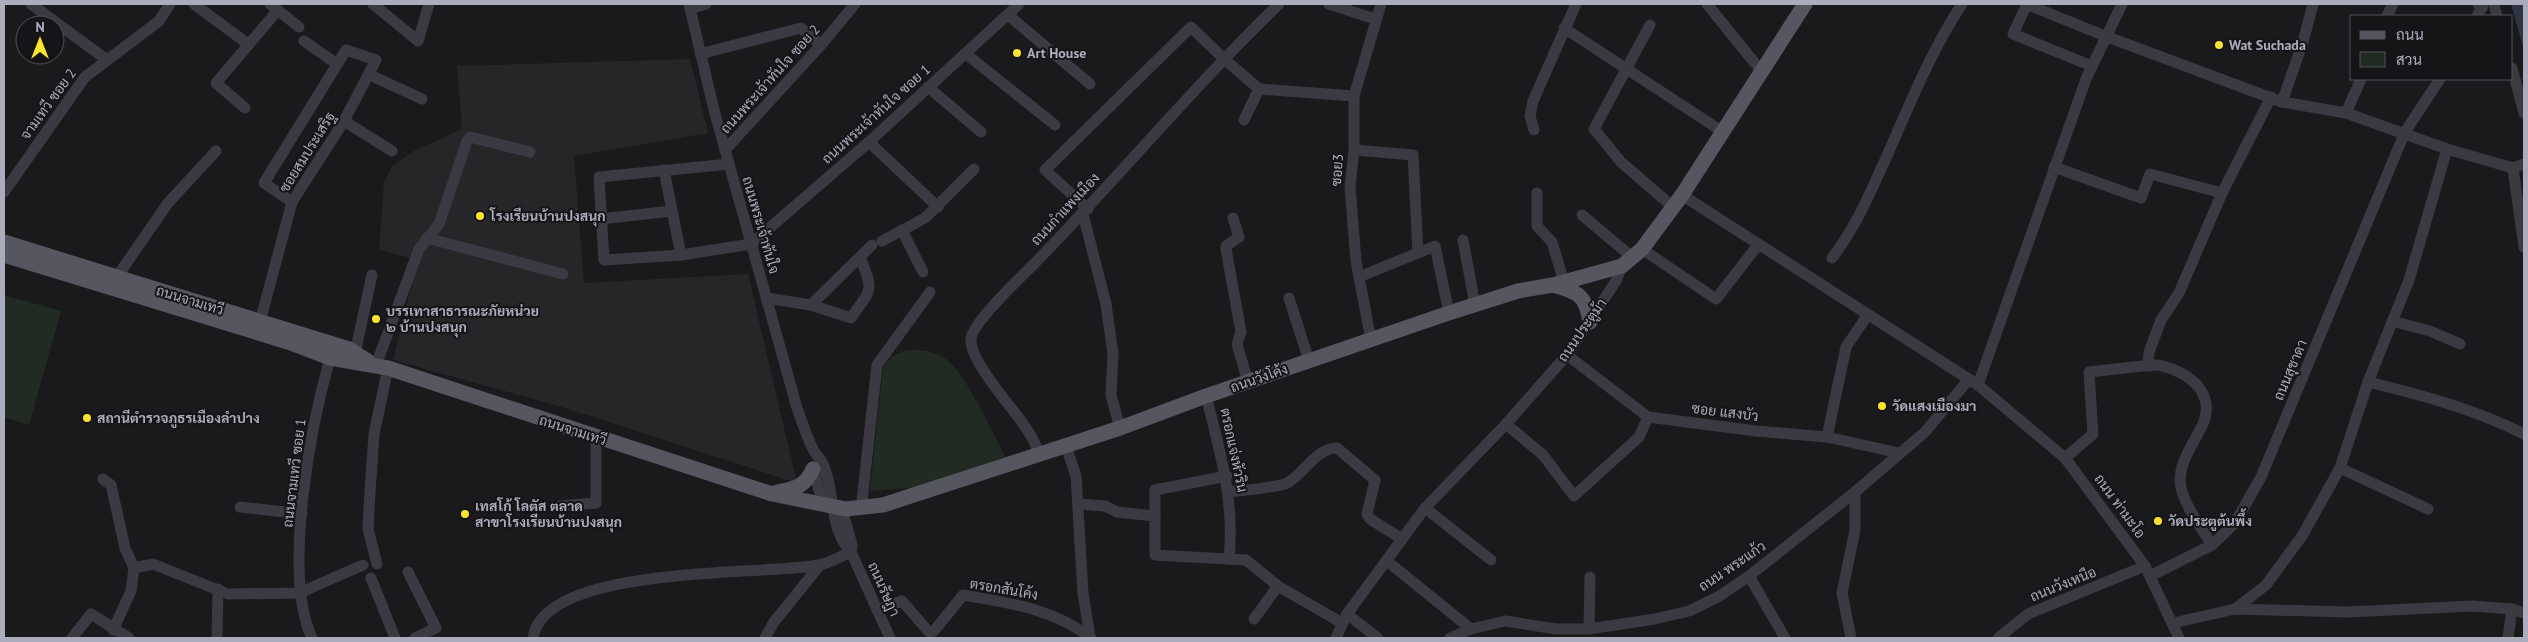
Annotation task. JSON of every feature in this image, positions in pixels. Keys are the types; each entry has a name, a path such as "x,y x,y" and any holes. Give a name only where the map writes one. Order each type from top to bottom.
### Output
{"main road":[{"name":"ถนนประตูม้า","path":"1632,258 1677,201 1805,4"},
{"name":"ถนนจามเทวี","path":"4,242 116,278 165,299 330,358 350,354"},
{"name":"ถนนจามเทวี","path":"4,255 165,299 260,322 379,366 596,438 772,494 832,508"},
{"name":"ถนนวังโค้ง","path":"832,508 846,509 898,501 1120,428 1206,396 1449,313 1518,291 1558,284 1632,258"},
{"path":"1558,284 1582,297 1587,304 1590,322"},
{"path":"772,494 800,486 807,481 813,469"},
{"name":"ถนนวังโค้ง","path":"832,508 845,501 898,501"}],"street":[{"path":"31,4 107,60"},
{"name":"จามเทวี ซอย 2","path":"4,192 8,178 85,76 159,21 169,4"},
{"path":"194,4 248,44"},
{"path":"373,4 418,41 429,4"},
{"path":"689,6 706,4"},
{"name":"ถนนพระเจ้าทันใจ ซอย 2","path":"725,150 856,4"},
{"name":"ถนนพระเจ้าทันใจ ซอย 1","path":"751,244 868,142 1020,4"},
{"name":"ถนนกำแพงเมือง","path":"1040,455 1028,429 982,368 973,350 971,339 974,328 1085,211 1223,58 1279,4"},
{"path":"1329,4 1375,20"},
{"name":"ซอย3","path":"1371,340 1359,276 1350,187 1354,150 1354,96 1381,4"},
{"path":"1534,130 1530,116 1532,102 1576,4"},
{"path":"1707,4 1762,72"},
{"path":"1832,258 1858,220 1920,84 1951,20 1962,4"},
{"path":"2092,66 2013,34 2027,4 2105,36 2276,99 2346,112 2405,132 2447,149 2519,166 2524,247"},
{"name":"ถนน พระแก้ว","path":"1450,638 1472,629 1505,621 1556,629 1589,629 1655,620 1689,610 1718,597 1749,576 1855,492 1926,432 1974,382 2092,66 2122,4"},
{"path":"2148,366 2149,352 2161,320 2179,293 2222,194 2276,99 2303,42 2313,4"},
{"path":"2478,4 2483,6 2478,15"},
{"name":"ถนนพระเจ้าทันใจ","path":"689,6 725,150 797,408 814,451 823,464 832,496 832,508"},
{"path":"245,108 216,83 248,44 274,7 299,27"},
{"path":"1008,15 1090,84"},
{"path":"1626,69 1650,25"},
{"path":"1120,428 1111,395 1113,354 1106,304 1085,211 1045,170 1191,27 1223,58 1260,89 1354,96"},
{"path":"700,54 801,28 821,45"},
{"path":"1564,28 1723,132"},
{"path":"292,202 264,184 337,64 304,41"},
{"name":"ซอยสมประเสริฐ","path":"260,322 292,202 344,122 370,75 376,60 346,50 337,64"},
{"path":"966,54 1055,125"},
{"name":"ถนน ท่ามะโอ","path":"1626,69 1594,129 1603,143 1621,162 1677,201 1758,245 1867,316 1974,382 2065,458 2148,571 2179,638"},
{"path":"2513,72 2524,112"},
{"path":"370,75 422,99"},
{"path":"2346,112 2361,80"},
{"name":"ถนนสุชาดา","path":"2148,571 2212,545 2235,523 2261,478 2405,132 2439,80"},
{"path":"928,87 981,132"},
{"path":"1244,120 1260,89"},
{"path":"344,122 392,151"},
{"path":"377,564 368,529 379,366 419,249 439,224 470,137 530,152"},
{"path":"868,142 938,207"},
{"path":"2235,609 2266,584 2302,536 2340,468 2368,382 2409,280 2447,149"},
{"path":"1354,150 1413,155 1418,253"},
{"path":"116,278 168,203 216,151"},
{"path":"729,164 598,177 604,260 681,255 751,244"},
{"path":"811,305 877,243 925,218 938,207 974,168"},
{"path":"2054,168 2141,198 2150,174 2222,194"},
{"path":"664,170 681,255"},
{"path":"1537,194 1537,226 1552,242 1558,284"},
{"path":"600,219 672,211"},
{"path":"1582,215 1632,258 1716,299 1758,245"},
{"path":"1233,218 1239,237 1226,246 1226,249 1242,332 1238,344 1248,382"},
{"path":"902,230 923,272"},
{"path":"427,238 563,274"},
{"path":"1463,240 1475,305"},
{"path":"1359,276 1435,246 1449,313"},
{"path":"766,298 811,305 851,318 869,292 870,282 860,258"},
{"name":"ถนนประตูม้า","path":"1336,638 1345,619 1424,508 1506,424 1567,355 1632,258"},
{"path":"350,354 372,275"},
{"path":"862,501 877,365 930,292"},
{"path":"1289,298 1309,361"},
{"path":"1828,437 1846,347 1867,316"},
{"path":"2392,321 2430,331 2460,344"},
{"path":"1506,424 1543,455 1574,496 1639,437 1648,417 1567,355"},
{"name":"ถนนจามเทวี ซอย 1","path":"312,638 299,593 302,514 312,430 330,358"},
{"path":"2065,458 2092,434 2089,372 2159,365 2184,373 2198,384 2204,396 2206,411 2203,423 2190,447 2181,474 2181,487 2191,510 2212,545"},
{"path":"2368,382 2439,399 2494,419 2524,434"},
{"name":"ตรอกแจ่งหัวริน","path":"1206,396 1227,476 1232,520 1229,559"},
{"name":"ซอย แสงบัว","path":"1648,417 1756,431 1828,437 1899,453"},
{"path":"560,506 596,503 596,438"},
{"path":"1066,446 1076,476 1083,593 1090,638"},
{"path":"1228,492 1286,484 1310,462 1332,448 1337,448 1375,480 1367,514 1370,518 1402,539"},
{"name":"ถนนพระเจ้าทันใจ","path":"814,451 813,469 820,494 832,508"},
{"path":"2340,468 2428,508"},
{"path":"1227,476 1155,490 1155,555 1246,560 1278,586 1345,619 1378,638"},
{"path":"103,479 111,485 125,548 134,568 131,591 113,630"},
{"path":"1851,638 1842,593 1855,530 1855,492"},
{"path":"1078,504 1105,506 1117,512 1155,516"},
{"path":"240,507 302,514"},
{"name":"ถนนรัษฎา","path":"832,508 844,545 851,552 890,638"},
{"path":"1424,508 1491,560"},
{"path":"533,638 534,632 554,606 575,596 609,586 661,577 820,564 851,552"},
{"path":"1387,561 1472,629"},
{"path":"134,568 153,564 228,594 299,593 362,565"},
{"path":"765,638 774,622 820,564"},
{"name":"ถนนวังเหนือ","path":"1998,638 2028,614 2148,571"},
{"path":"408,572 436,628 415,638"},
{"path":"1749,576 1785,638"},
{"path":"1589,629 1590,577"},
{"path":"371,578 395,638"},
{"path":"1254,619 1278,586"},
{"path":"218,589 218,638"},
{"name":"ตรอกสันโค้ง","path":"877,610 902,601 932,635 963,595 1026,607 1057,616 1090,638"},
{"path":"2173,623 2235,609 2348,612 2472,606 2512,609 2524,613"},
{"path":"2508,638 2512,609"},
{"path":"72,638 91,614 128,638"}],"shaded area":[{"name":"โรงเรียนบ้านปงสนุก","path":"690,59 708,133 574,156 584,283 748,274 797,483 562,407 393,360 418,260 379,250 384,182 392,166 412,152 462,129 457,66"}],"green space":[{"path":"4,295 61,311 29,425 4,417"},
{"path":"907,350 933,353 950,363 968,386 1006,457 917,487 870,491 883,368 893,356"}],"water":[{"path":"2511,4 2524,4 2524,50"}],"place":[{"name":"Wat Suchada","path":"2219,45"},
{"name":"Art House","path":"1017,53"},
{"name":"โรงเรียนบ้านปงสนุก","path":"480,216"},
{"name":"บรรเทาสาธารณะภัยหน่วย ๒ บ้านปงสนุก","path":"376,319"},
{"name":"วัดแสงเมืองมา","path":"1882,406"},
{"name":"สถานีตำรวจภูธรเมืองลำปาง","path":"87,418"},
{"name":"เทสโก้ โลตัส ตลาด สาขาโรงเรียนบ้านปงสนุก","path":"465,514"},
{"name":"วัดประตูต้นพึ้ง","path":"2158,521"}]}
